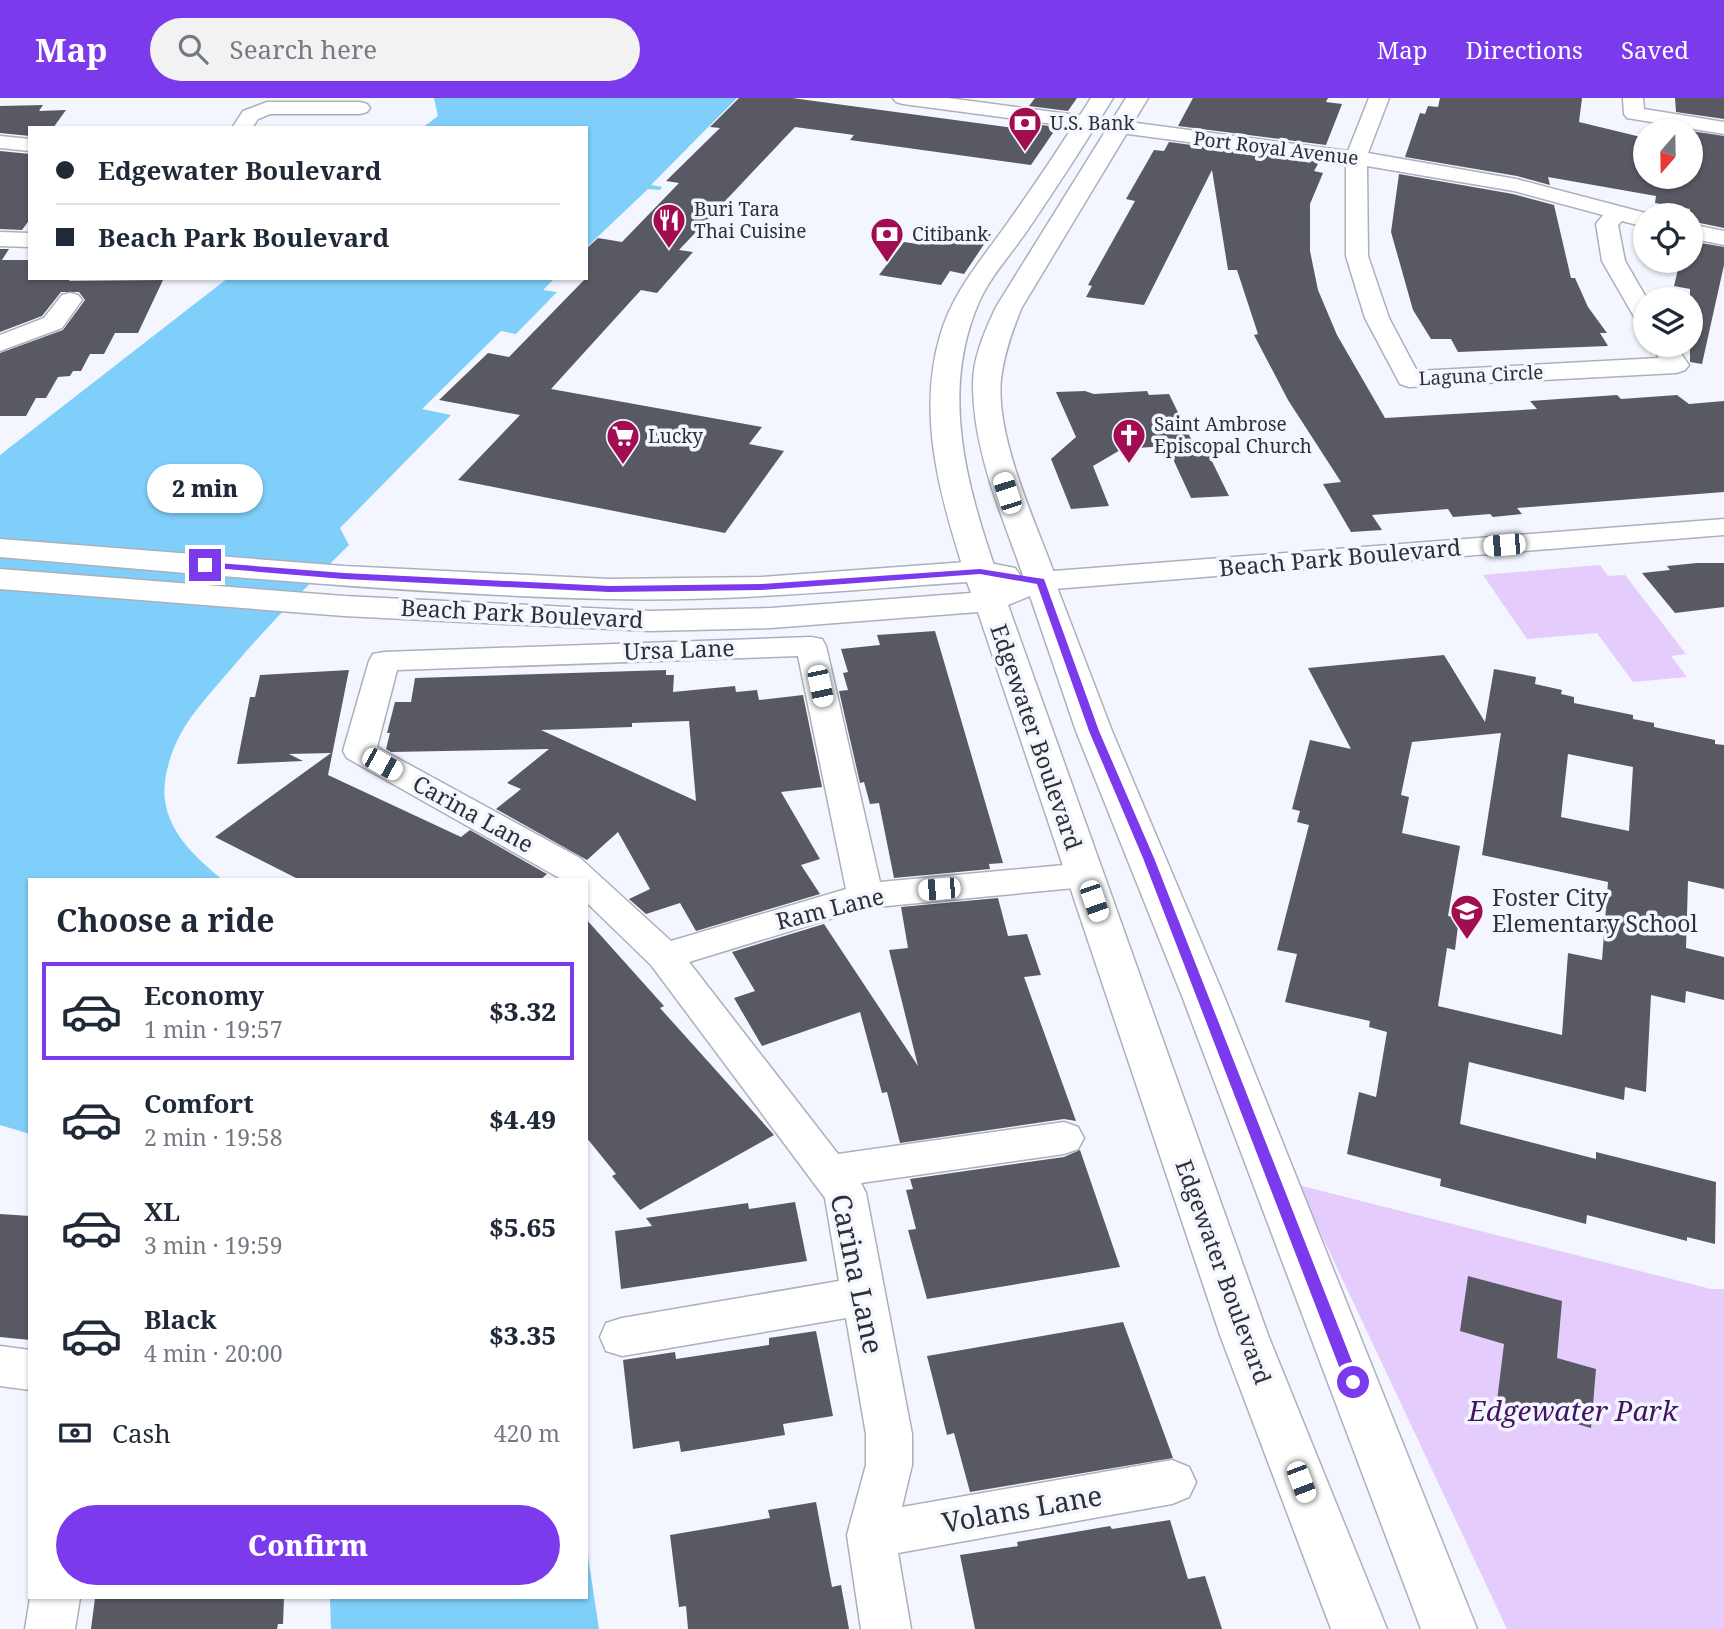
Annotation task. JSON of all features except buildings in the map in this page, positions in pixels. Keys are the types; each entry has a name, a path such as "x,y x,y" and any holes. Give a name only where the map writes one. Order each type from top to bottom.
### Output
{"main road":[{"path":"1137,98 1009,307 995,340 988,382 993,447 1094,731 1178,933 1449,1629"},
{"name":"Edgewater Boulevard","path":"1094,111 967,301 954,337 945,380 947,456 956,498 984,586 1244,1335 1359,1629"},
{"name":"Beach Park Boulevard","path":"0,548 344,576 609,589 984,586"},
{"name":"Beach Park Boulevard","path":"0,579 344,606 650,621 771,618 984,586 1041,581"}],"street":[{"name":"Port Royal Avenue","path":"903,98 1094,111 1119,127 1478,177 1633,216"},
{"path":"1356,158 1379,98"},
{"path":"1633,98 1634,114 1724,128"},
{"path":"308,126 317,108"},
{"path":"243,126 257,110 360,108"},
{"path":"0,142 28,145"},
{"name":"Laguna Circle","path":"1356,158 1357,256 1377,318 1409,379 1676,365 1671,357"},
{"path":"1618,212 1607,224 1607,245 1616,270 1633,296"},
{"path":"1703,234 1724,238"},
{"path":"0,240 28,240"},
{"path":"0,344 54,323 70,300"},
{"name":"Beach Park Boulevard","path":"1041,581 1724,527"},
{"name":"Ursa Lane","path":"359,751 384,661 811,646 865,896"},
{"name":"Carina Lane","path":"359,751 568,866 583,878"},
{"name":"Ram Lane","path":"664,956 865,896 1085,875"},
{"name":"Carina Lane","path":"588,882 664,956 831,1171 845,1193 889,1434 889,1465 871,1535 886,1629"},
{"path":"831,1171 1064,1138"},
{"path":"622,1337 863,1296"},
{"path":"0,1366 28,1370"},
{"name":"Volans Lane","path":"871,1535 1172,1482"},
{"path":"50,1629 55,1599"}],"green space":[{"path":"1600,565 1608,576 1625,575 1686,654 1671,656 1687,677 1633,682 1597,633 1527,639 1483,575"},
{"name":"Edgewater Park","path":"1298,1185 1711,1289 1724,1289 1724,1629 1507,1629"}],"water":[{"path":"434,98 737,98 651,185 662,187 660,190 648,189 588,246 588,126 425,126 438,116"},
{"path":"225,280 553,280 543,290 557,292 516,334 501,331 422,409 451,415 340,528 349,545 259,637 204,700 181,733 166,774 164,792 168,812 172,824 186,845 221,878 28,878 28,1133 0,1125 0,455"},
{"path":"588,1556 599,1629 331,1629 330,1599 588,1599"}],"place":[{"name":"U.S. Bank","path":"1025,153"},
{"name":"Buri Tara Thai Cuisine","path":"669,250"},
{"name":"Citibank","path":"887,264"},
{"name":"Saint Ambrose Episcopal Church","path":"1129,465"},
{"name":"Lucky","path":"623,466"},
{"name":"Foster City Elementary School","path":"1467,941"}],"route":[{"path":"205,565 344,576 609,589 761,587 980,572 1041,581 1094,731 1203,996 1353,1382"}]}
